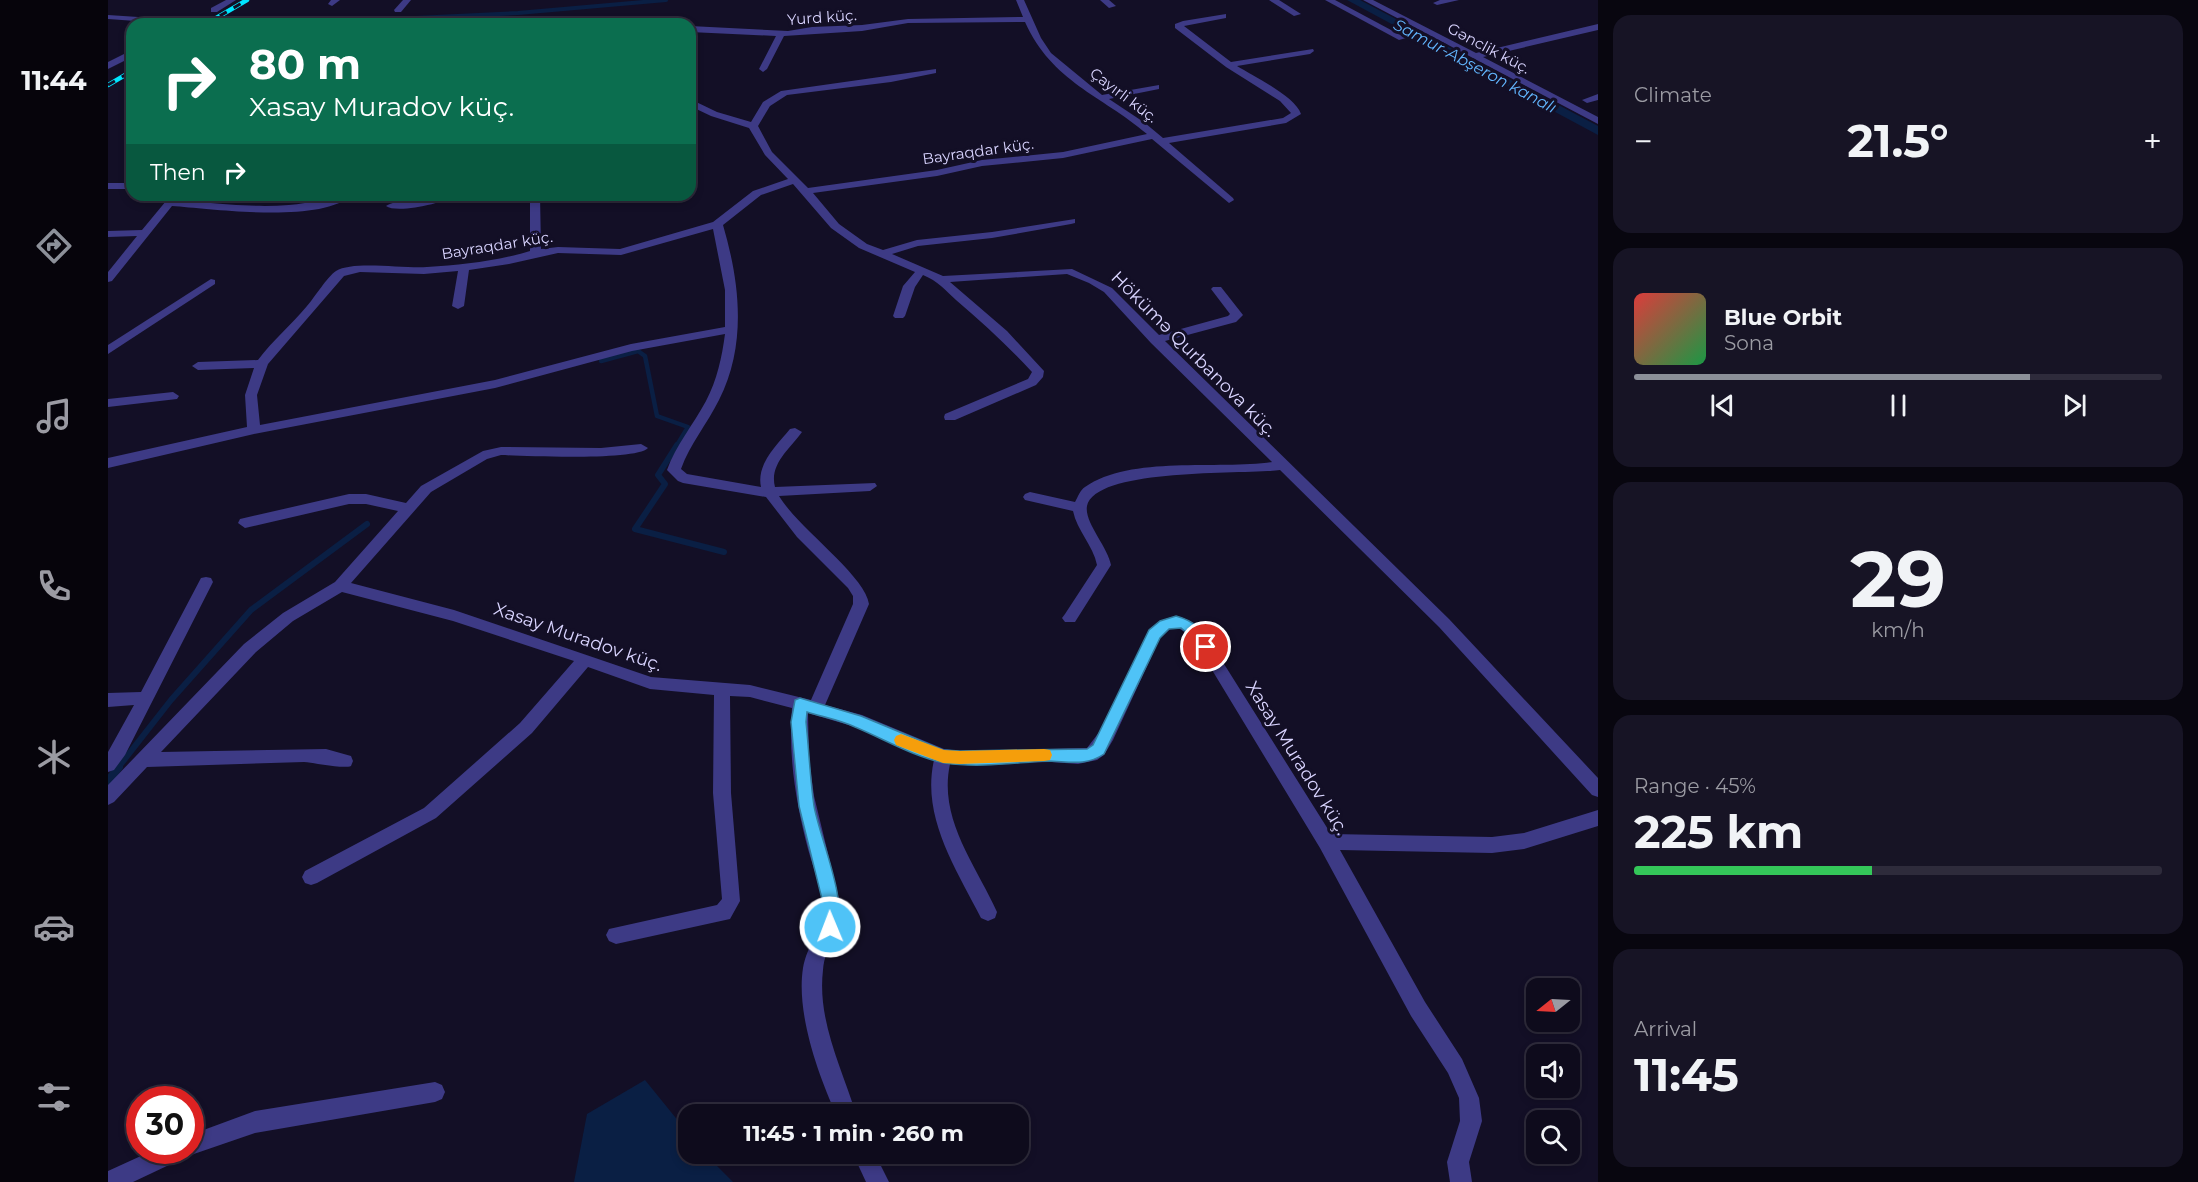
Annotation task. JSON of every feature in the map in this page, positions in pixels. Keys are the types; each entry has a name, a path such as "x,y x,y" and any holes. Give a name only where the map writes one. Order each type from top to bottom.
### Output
{"street":[{"path":"214,10 232,0"},
{"path":"398,10 407,0"},
{"name":"Çayırli küç.","path":"1020,0 1048,55 1101,98 1125,113 1229,200"},
{"path":"1104,0 1112,6"},
{"path":"1273,0 1298,14"},
{"path":"1329,0 1402,38"},
{"name":"Gənclik küç.","path":"1367,0 1598,121"},
{"path":"1437,3 1455,0"},
{"name":"Bayraqdar küç.","path":"806,191 937,173 982,163 1063,155 1294,117 1295,110 1291,106 1229,65 1178,26 1183,23 1222,16"},
{"path":"108,17 126,18"},
{"name":"Yurd küç.","path":"696,29 781,34 862,28 908,21 1028,19"},
{"path":"1476,56 1598,27"},
{"path":"763,69 781,34"},
{"path":"1229,65 1310,51"},
{"path":"108,66 113,60"},
{"path":"696,105 714,114 753,126 766,104 784,93 933,71"},
{"path":"1101,98 1156,87"},
{"path":"1587,100 1598,97"},
{"name":"Hökümə Qurbanova küç.","path":"753,126 768,153 844,234 863,246 885,253 942,279 1068,271 1094,281 1108,291 1281,465 1422,601 1508,690 1598,790"},
{"name":"Bayraqdar küç.","path":"254,430 251,395 262,364 274,347 311,309 340,273 360,269 424,271 464,267 509,261 536,253 573,249 621,252 717,224 757,193 766,188 795,180"},
{"path":"108,186 126,186"},
{"path":"108,279 171,201"},
{"path":"198,201 284,208 335,201"},
{"path":"391,206 432,201"},
{"path":"535,201 536,253"},
{"path":"885,253 917,243 992,235 1071,221"},
{"path":"717,224 727,266 733,329 729,351 714,398 674,470 682,478 768,492 870,486"},
{"path":"108,234 145,233"},
{"path":"458,306 464,267"},
{"path":"899,316 909,286 921,271"},
{"path":"942,279 950,289 1003,334 1038,371 1037,377 1032,382 950,417"},
{"path":"108,350 211,282"},
{"path":"1155,340 1232,319 1237,315 1218,289"},
{"path":"108,462 254,430 495,384 622,350 733,329"},
{"path":"198,366 262,364"},
{"path":"108,403 173,396"},
{"path":"795,432 770,465 766,478 768,492 783,513 852,584 860,595 861,604 798,722 807,806 831,903 830,927 813,966 812,990 825,1054 842,1104"},
{"path":"108,796 250,648 288,616 340,586 426,489 474,460 492,453 511,451 602,452 641,448"},
{"path":"1070,618 1104,565 1104,555 1080,517 1080,508 1085,493 1096,485 1168,470 1259,470 1281,465"},
{"path":"1030,497 1080,508"},
{"path":"245,523 349,499 366,499 407,508"},
{"path":"108,765 119,750 206,582"},
{"name":"Xasay Muradov küç.","path":"340,586 454,616 665,687 750,691 856,720 908,744 943,756 960,758 1091,755 1098,750 1107,735 1154,634 1165,625 1176,622 1185,624 1197,633 1326,842 1418,1009 1455,1066 1469,1098 1471,1122 1458,1162 1461,1182"},
{"path":"311,877 430,813 526,728 585,659"},
{"path":"616,935 723,913 731,901 722,793 722,689"},
{"path":"108,700 146,698"},
{"path":"143,760 304,755 326,756 345,761"},
{"path":"943,756 938,787 943,814 953,843 988,912"},
{"path":"1326,842 1492,845 1524,841 1598,818"},
{"path":"204,1141 255,1122 435,1092"},
{"path":"108,1182 148,1164"},
{"path":"869,1164 878,1182"}],"water":[{"path":"645,1080 678,1121 678,1164 715,1164 733,1182 574,1182 587,1114"}],"waterway":[{"path":"414,18 518,13 666,0"},
{"name":"Samur-Abşeron kanalı","path":"1352,0 1598,131"},
{"path":"601,361 638,351 645,356 657,416 688,427 676,447"},
{"path":"677,445 658,475 665,484 635,529 724,552"},
{"path":"117,769 171,700 251,610 367,524"},
{"path":"108,781 119,767"}],"railway":[{"path":"216,18 247,0"},
{"path":"108,85 126,74"}],"slow traffic":[{"path":"901,740 943,756 960,758 1044,755"}],"route":[{"path":"830,927 831,903 807,806 798,722 800,704 856,720 908,744 943,756 960,758 1051,755 1078,757 1091,755 1098,750 1154,634 1165,625 1176,622 1185,624 1197,633 1206,647"}]}
